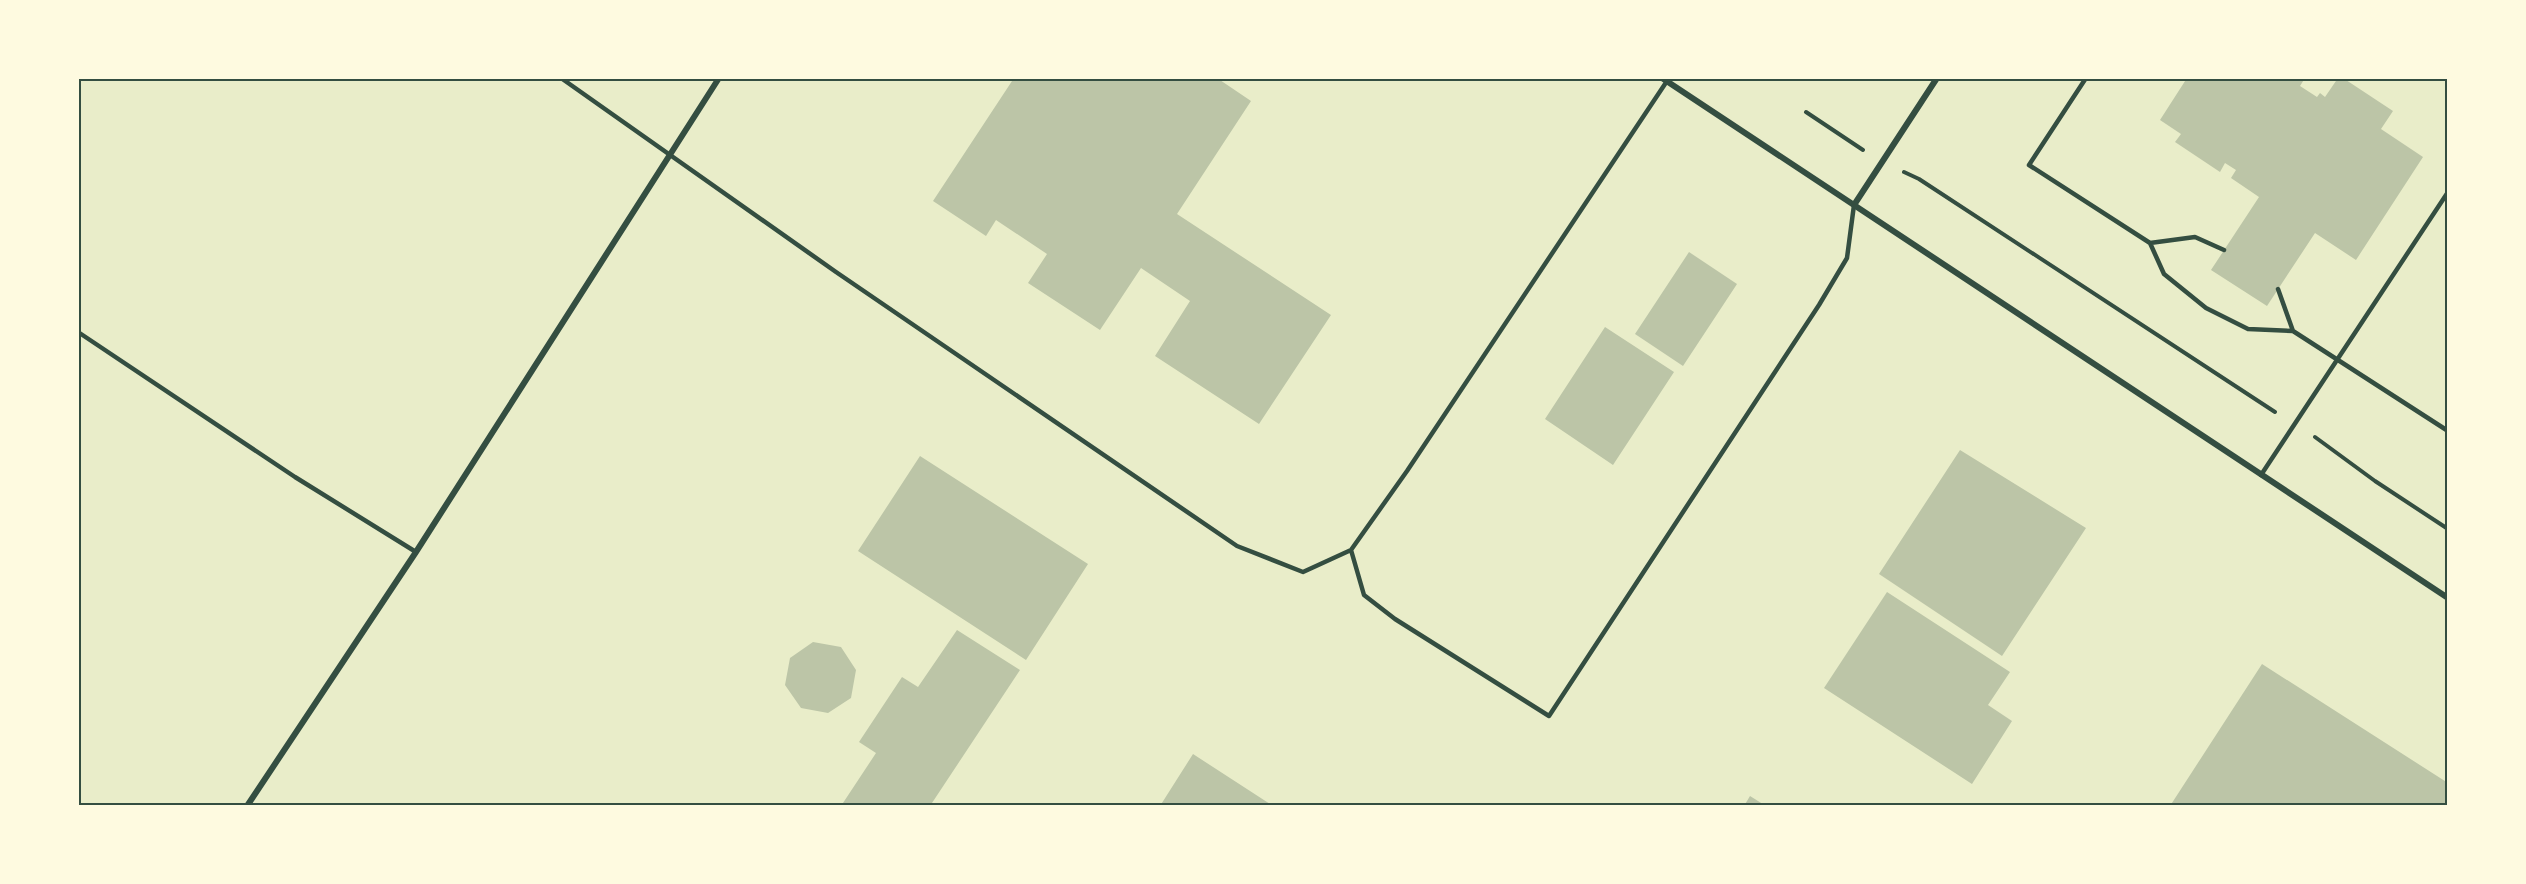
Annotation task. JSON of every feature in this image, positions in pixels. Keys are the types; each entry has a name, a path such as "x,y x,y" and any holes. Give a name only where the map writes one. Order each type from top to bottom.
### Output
{"street":[{"path":"247,806 416,552 719,78"},
{"path":"1854,205 1937,78"},
{"path":"1664,80 2448,598"}],"lane":[{"path":"561,78 668,155 1237,546 1303,572 1351,550 1407,471 1664,80"},
{"path":"2086,78 2029,165 2150,243 2164,274 2206,308 2248,329 2293,331 2448,431"},
{"path":"2261,475 2448,192"},
{"path":"1351,550 1364,595 1395,619 1549,716 1819,305 1847,258 1854,205"},
{"path":"2150,243 2195,237 2224,250"},
{"path":"2278,289 2293,331"},
{"path":"78,332 295,477 416,552"}],"path":[{"path":"1806,112 1882,162 1920,179 2294,424 2448,529"}],"building":[{"path":"1014,78 1217,78 1251,101 1177,214 1331,315 1259,424 1155,356 1190,301 1141,268 1100,330 1028,283 1047,254 996,220 986,236 933,201"},
{"path":"2187,78 2305,78 2300,86 2317,97 2320,93 2325,97 2338,78 2343,78 2393,111 2381,129 2423,157 2356,260 2315,233 2267,306 2211,270 2259,197 2231,178 2236,170 2225,163 2220,172 2175,142 2181,134 2160,120"},
{"path":"1689,252 1737,284 1683,366 1635,334"},
{"path":"1605,327 1674,372 1613,465 1545,419"},
{"path":"1960,450 2086,528 2002,656 1879,574"},
{"path":"920,456 1088,564 1026,660 858,551"},
{"path":"1887,592 2010,672 1988,705 2012,721 1972,784 1824,688"},
{"path":"957,630 1020,670 930,806 841,806 876,753 859,742 902,677 918,687"},
{"path":"813,642 841,647 856,670 851,698 828,713 801,708 785,685 790,658"},
{"path":"2262,664 2448,783 2448,806 2170,806"},
{"path":"1193,754 1273,806 1160,806"},
{"path":"1750,796 1766,806 1744,806"}]}
